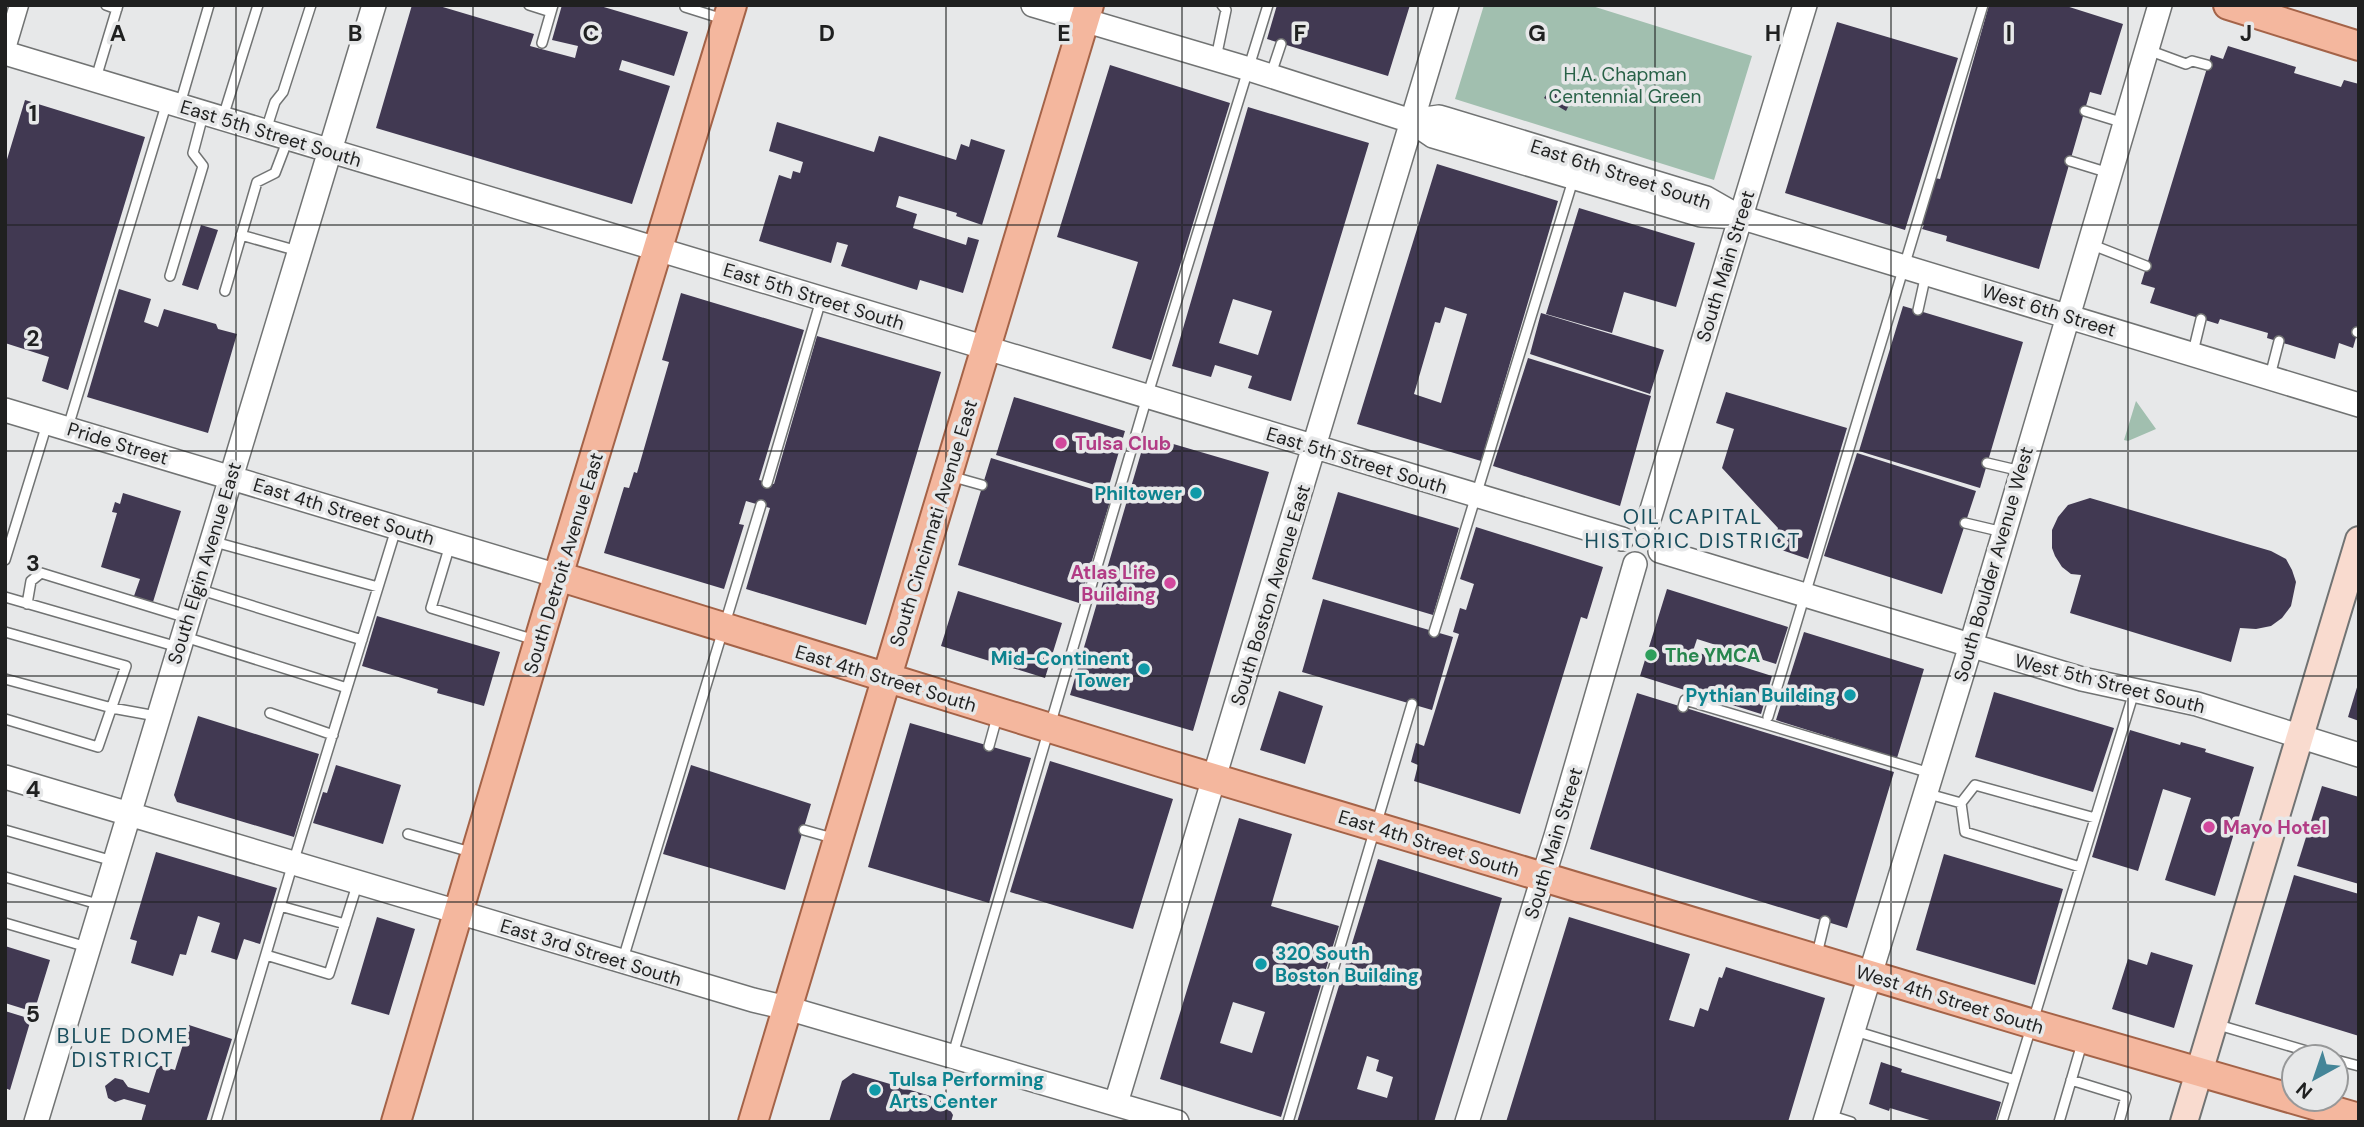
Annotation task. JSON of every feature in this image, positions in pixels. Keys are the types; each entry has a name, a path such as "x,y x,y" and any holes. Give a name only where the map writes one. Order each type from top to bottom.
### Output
{"main road":[{"path":"2228,5 2359,46"},
{"name":"South Detroit Avenue East","path":"396,1122 558,576 730,13"},
{"name":"South Cincinnati Avenue East","path":"753,1122 1087,13"},
{"path":"2184,1122 2298,735 2359,540"},
{"name":"East 4th Street South","path":"558,576 1051,729 1543,877"},
{"name":"West 4th Street South","path":"1543,877 2083,1039 2280,1094"}],"street":[{"path":"6,46 19,5"},
{"name":"South Elgin Avenue East","path":"36,1122 374,5"},
{"name":"East 6th Street South","path":"1033,5 1087,13 1215,60 1411,121 1433,136 1706,198 1740,217"},
{"name":"South Boston Avenue East","path":"1116,1103 1447,5"},
{"name":"South Main Street","path":"1647,527 1805,5"},
{"name":"South Boulder Avenue West","path":"1826,1118 1971,645 2160,5"},
{"name":"East 5th Street South","path":"6,46 96,80 214,116 1622,539"},
{"name":"West 6th Street","path":"1740,217 2359,405"},
{"name":"Pride Street","path":"5,410 230,477"},
{"name":"East 4th Street South","path":"230,477 558,576"},
{"path":"1632,527 1647,527 1658,536 1660,551 1652,562 1635,564 1623,554 1622,539 1632,527"},
{"name":"West 5th Street South","path":"1660,551 2082,679 2197,704 2359,755"},
{"name":"South Main Street","path":"1467,1122 1543,877 1635,564"},
{"name":"East 3rd Street South","path":"5,777 762,1003 1177,1122"}],"lane":[{"path":"96,80 118,7 106,5"},
{"path":"5,560 57,426 209,5"},
{"path":"170,276 203,166 194,153 214,116 258,5"},
{"path":"265,131 275,102 283,92 311,5"},
{"path":"529,5 552,9 542,43"},
{"path":"1215,60 1226,10 1223,5"},
{"path":"953,1056 1147,397 1260,73 1268,5"},
{"path":"1768,717 1983,5"},
{"path":"685,7 730,13"},
{"path":"1260,73 1281,44"},
{"path":"2146,50 2186,64 2192,61 2207,65"},
{"path":"2085,111 2124,123"},
{"path":"225,291 257,182 275,173 288,138"},
{"path":"2070,161 2109,173"},
{"path":"1434,632 1576,168"},
{"path":"242,235 299,251"},
{"path":"2088,243 2121,254 2146,267"},
{"path":"1918,310 1926,274"},
{"path":"767,483 821,298"},
{"path":"2193,354 2201,319"},
{"path":"2270,377 2279,341"},
{"path":"1987,463 2021,471"},
{"path":"947,475 982,485"},
{"path":"622,961 761,505"},
{"path":"1965,523 2003,532"},
{"path":"216,1122 397,527"},
{"path":"211,541 378,587"},
{"path":"450,543 431,608 539,641"},
{"path":"27,604 31,580 41,573 182,634 347,688"},
{"path":"196,589 362,640"},
{"path":"5,597 27,604 182,634"},
{"path":"5,632 126,666 98,747 5,719"},
{"path":"5,679 112,708 158,717"},
{"path":"2003,1122 2134,690"},
{"path":"1683,707 1685,700 1927,783 1961,803"},
{"path":"1288,1122 1412,704"},
{"path":"270,713 333,735"},
{"path":"989,746 999,713"},
{"path":"2080,867 1965,832 1961,803 1975,785 2095,818"},
{"path":"5,830 114,862"},
{"path":"804,830 838,839"},
{"path":"408,834 477,853"},
{"path":"5,877 101,905"},
{"path":"266,956 328,974 358,883"},
{"path":"281,906 345,924"},
{"path":"1816,959 1825,922"},
{"path":"5,923 88,948"},
{"path":"2213,1024 2280,1045"},
{"path":"1853,1030 2015,1080"},
{"path":"2059,1122 2083,1039"},
{"path":"2071,1080 2126,1097 2119,1122"},
{"path":"1826,1118 1850,1122"}],"green space":[{"name":"H.A. Chapman Centennial Green","path":"1484,5 1589,5 1752,56 1714,180 1455,99"},
{"path":"2136,401 2156,429 2128,441 2124,440"}],"building":[{"path":"412,5 436,5 534,34 530,46 575,58 578,46 552,40 562,5 597,5 688,32 674,76 622,60 619,70 670,86 632,204 376,128"},
{"path":"1277,5 1410,5 1388,76 1267,39"},
{"path":"1989,5 2063,5 2123,24 2101,95 2090,92 2039,269 1946,241 1947,236 1922,229 1924,225 1921,225 1935,178 1940,179"},
{"path":"1837,22 1958,58 1905,230 1785,193"},
{"path":"2228,46 2296,67 2294,73 2341,87 2344,80 2359,84 2359,327 2353,348 2339,343 2335,359 2267,338 2268,333 2220,319 2218,324 2150,303 2155,288 2141,284 2211,55 2223,59"},
{"path":"1110,65 1230,103 1151,360 1112,348 1138,262 1057,237"},
{"path":"1550,89 1571,101 1566,111 1544,98"},
{"path":"25,100 145,137 68,390 42,381 49,357 5,343 5,166"},
{"path":"1248,107 1369,143 1291,401 1248,388 1252,376 1215,365 1211,377 1172,366","holes":["1233,299 1272,311 1258,355 1219,343"]},
{"path":"777,122 874,152 879,136 956,160 961,144 969,147 971,139 1005,150 982,225 956,216 957,213 899,196 896,207 917,214 913,228 966,245 968,237 979,240 963,293 920,280 917,290 841,266 848,245 837,242 831,263 759,241 779,175 791,179 793,171 800,173 803,162 769,151"},
{"path":"1437,164 1558,201 1481,461 1357,424","holes":["1445,307 1467,314 1441,403 1414,394 1435,322 1440,323"]},
{"path":"1579,208 1695,243 1676,307 1624,292 1612,333 1546,314"},
{"path":"201,225 218,230 198,290 182,285"},
{"path":"119,289 151,299 144,322 158,327 164,309 216,324 218,329 237,334 208,433 87,397"},
{"path":"681,293 804,330 759,480 774,484 817,336 941,372 866,625 746,589 770,508 746,501 739,524 744,525 724,589 604,553 624,487 629,488 634,472 637,473 669,362 662,360"},
{"path":"1903,306 2023,342 1980,488 1859,451"},
{"path":"1541,313 1664,350 1650,394 1530,354"},
{"path":"1528,358 1651,396 1620,506 1493,466"},
{"path":"1726,392 1847,428 1808,559 1773,547 1778,528 1722,468 1734,429 1716,423"},
{"name":"Tulsa Club","path":"1014,397 1125,431 1108,489 996,455"},
{"path":"1146,436 1269,472 1193,731 1070,695"},
{"path":"1857,453 1976,491 1942,594 1824,556"},
{"path":"991,458 1112,495 1079,603 958,565"},
{"path":"1338,492 1459,528 1433,615 1312,579"},
{"path":"123,493 181,511 153,602 134,596 140,579 101,567 117,513 112,512 115,502 120,504"},
{"path":"2090,498 2271,551 2286,559 2296,582 2291,606 2282,618 2271,626 2240,628 2231,662 2070,613 2081,575 2071,574 2062,567 2052,548 2052,530 2068,505"},
{"path":"1476,527 1603,567 1587,619 1581,617 1520,814 1414,781 1418,765 1411,762 1416,743 1424,746 1459,634 1453,632 1460,608 1466,610 1474,584 1460,579"},
{"path":"1667,589 1788,627 1776,664 1697,639 1693,651 1772,676 1761,714 1640,676"},
{"path":"958,591 1062,623 1045,678 941,646"},
{"path":"1323,599 1453,637 1432,710 1302,672"},
{"path":"377,616 500,652 484,706 437,693 438,689 362,666"},
{"name":"Pythian Building","path":"1804,632 1924,669 1897,758 1776,720"},
{"path":"2359,684 2359,721 2348,717"},
{"path":"1279,691 1323,706 1305,764 1260,750"},
{"path":"1994,692 2114,728 2093,792 1975,757"},
{"path":"1637,693 1894,772 1847,928 1590,849"},
{"path":"198,716 319,754 294,837 177,802 174,795"},
{"path":"910,723 1031,758 989,903 868,867"},
{"name":"Mayo Hotel","path":"2130,730 2180,745 2181,742 2206,749 2205,752 2254,767 2215,896 2165,880 2191,798 2163,789 2138,871 2092,857"},
{"path":"1050,761 1173,799 1133,929 1010,892"},
{"path":"336,765 401,785 383,844 313,823 323,792 327,793"},
{"path":"691,765 811,804 785,890 663,854"},
{"path":"2322,786 2359,797 2359,884 2297,866"},
{"name":"320 South Boston Building","path":"1239,818 1292,834 1271,906 1339,926 1281,1117 1160,1079","holes":["1233,1002 1265,1012 1252,1053 1220,1043"]},
{"path":"156,852 277,888 260,944 244,939 237,960 211,952 220,923 198,916 186,955 180,954 173,976 131,963 137,941 130,939"},
{"path":"1944,854 2063,889 2035,985 1916,950"},
{"path":"1378,859 1502,898 1434,1122 1297,1122","holes":["1367,1056 1379,1060 1376,1071 1393,1077 1387,1098 1357,1089"]},
{"path":"2294,875 2359,894 2359,1036 2255,1004"},
{"path":"377,917 415,929 389,1015 351,1004"},
{"path":"1569,917 1690,954 1669,1020 1694,1027 1700,1008 1708,1011 1719,977 1722,978 1726,967 1825,998 1788,1122 1506,1122"},
{"path":"5,946 50,960 34,1012 5,1003"},
{"path":"2151,952 2193,965 2174,1028 2112,1009 2128,959 2147,965"},
{"path":"5,1011 31,1019 10,1090 5,1088"},
{"path":"189,1025 232,1039 206,1122 141,1122 146,1105 124,1099 115,1102 108,1098 105,1086 115,1078 123,1080 128,1087 149,1093 158,1065 175,1070"},
{"path":"1881,1062 1902,1069 1901,1072 2001,1102 1995,1122 1936,1122 1869,1104"},
{"name":"Tulsa Performing Arts Center","path":"853,1073 944,1100 953,1115 951,1122 829,1122 842,1081"}],"place":[{"name":"Tulsa Club","path":"1061,443"},
{"name":"Philtower","path":"1196,493"},
{"name":"Atlas Life Building","path":"1170,583"},
{"name":"The YMCA","path":"1651,655"},
{"name":"Mid-Continent Tower","path":"1144,669"},
{"name":"Pythian Building","path":"1850,695"},
{"name":"Mayo Hotel","path":"2209,827"},
{"name":"320 South Boston Building","path":"1261,964"},
{"name":"Tulsa Performing Arts Center","path":"875,1090"}],"district":[{"name":"OIL CAPITAL HISTORIC DISTRICT","path":"1693,529"},
{"name":"BLUE DOME DISTRICT","path":"123,1048"}]}
